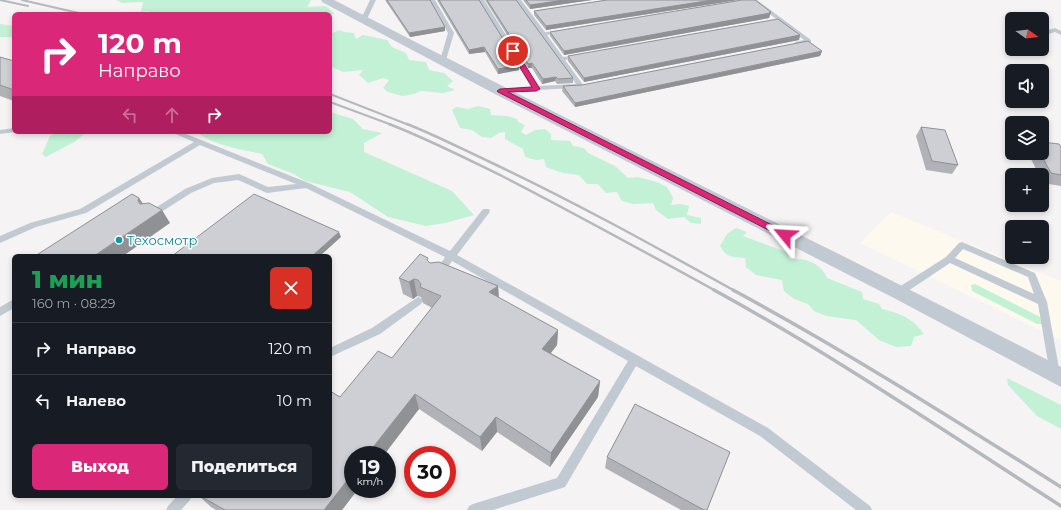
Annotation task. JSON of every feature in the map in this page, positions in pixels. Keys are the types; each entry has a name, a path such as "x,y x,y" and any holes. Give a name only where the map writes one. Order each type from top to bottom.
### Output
{"street":[{"path":"326,0 500,91 899,292 1058,377"}],"lane":[{"path":"364,19 373,0"},
{"path":"432,0 451,33 443,60"},
{"path":"482,0 536,89"},
{"path":"518,0 581,86"},
{"path":"754,0 809,41 786,46"},
{"path":"528,13 535,12"},
{"path":"772,21 780,19"},
{"path":"1049,32 1055,30 1061,33"},
{"path":"544,34 567,31"},
{"path":"562,59 585,55"},
{"path":"500,91 581,86 589,84"},
{"path":"0,132 12,130"},
{"path":"180,134 308,186 451,256 764,432 866,510"},
{"path":"0,240 33,225 83,211 198,142"},
{"path":"152,214 188,191 212,181 239,177 267,190 308,186"},
{"path":"437,276 486,211"},
{"path":"899,292 949,258 962,245 1032,275 1042,302 1058,377"},
{"path":"949,258 1042,302"},
{"path":"332,353 376,331 418,301"},
{"path":"0,312 12,304"},
{"path":"473,510 561,483 634,360"},
{"path":"172,510 184,498"}],"shaded area":[{"path":"891,212 1005,258 1005,264 1019,264 1061,281 1061,340 860,243"}],"green space":[{"path":"116,0 311,0 307,7 326,6 334,13 332,14 332,12 141,12 143,2 122,3"},
{"path":"0,24 12,26 12,37 0,37"},
{"path":"340,30 354,33 356,39 363,35 387,40 392,47 406,53 409,60 426,62 429,70 444,73 453,81 447,86 455,90 443,93 421,91 403,96 388,92 383,88 389,80 383,78 368,83 359,75 363,70 343,72 332,67 332,33"},
{"path":"478,106 490,109 491,115 507,116 517,119 518,122 525,125 521,132 526,135 535,130 545,129 551,134 551,140 570,141 573,146 584,148 588,153 615,166 628,178 638,177 657,182 667,187 673,198 671,205 681,204 689,206 687,215 701,218 701,224 691,223 684,217 668,219 656,210 653,203 633,204 622,201 617,192 606,193 598,184 587,184 579,175 563,173 546,167 544,159 536,160 525,157 523,149 505,139 505,132 499,133 491,138 482,137 472,130 460,128 452,110 456,107 468,109"},
{"path":"332,113 353,119 363,129 382,133 364,143 364,152 452,191 474,215 445,223 426,226 388,217 350,192 305,181 294,174 268,164 262,154 236,149 203,137 199,134 332,134"},
{"path":"52,134 86,134 46,157 42,154 50,136"},
{"path":"736,228 747,232 743,236 786,252 790,259 801,259 812,262 821,268 827,278 862,292 863,299 879,304 882,309 906,317 911,320 924,334 914,337 911,346 896,347 879,340 856,320 826,316 814,311 808,304 794,299 784,291 782,280 756,275 746,267 745,258 733,257 725,253 720,246 727,234"},
{"path":"975,284 1040,317 1043,321 1042,324 1037,324 972,291 971,285"},
{"path":"1007,378 1061,405 1061,429 1037,416 1008,385"}],"building":[{"path":"387,0 430,0 445,27 409,33"},
{"path":"439,0 479,0 519,65 498,69 484,47 469,50"},
{"path":"487,0 516,0 573,78 558,79 556,77 543,79 532,63 528,64"},
{"path":"526,0 564,0 530,5"},
{"path":"607,0 712,0 546,26 534,11"},
{"path":"742,0 755,0 771,12 564,51 550,32"},
{"path":"778,19 800,35 584,78 568,56"},
{"path":"808,41 822,51 575,103 563,86 582,85"},
{"path":"0,57 12,60 12,89 0,85"},
{"path":"921,127 945,130 958,165 932,161"},
{"path":"1049,143 1059,144 1061,147 1061,175 1051,173 1044,160 1049,160"},
{"path":"132,194 139,198 138,201 140,204 149,203 162,210 97,254 38,254"},
{"path":"254,194 339,232 314,254 175,254"},
{"path":"420,254 428,258 427,260 430,263 439,262 498,286 489,292 558,330 542,349 600,381 551,453 496,417 480,437 415,394 374,446 344,446 344,484 324,510 225,510 204,498 332,498 332,392 340,397 378,351 392,358 441,296 420,287 421,284 418,280 414,279 409,282 399,278"},
{"path":"635,404 730,452 707,510 704,510 607,457"}],"railway":[{"path":"0,0 28,6"},
{"path":"22,0 74,12"},
{"path":"332,95 409,125"},
{"path":"332,103 392,125"},
{"path":"389,124 432,142 502,176 583,218 716,291"},
{"path":"407,124 552,192 735,291"},
{"path":"714,290 846,367 1061,506"},
{"path":"733,290 858,361 1061,487"}],"place":[{"name":"Техосмотр","path":"119,240"}],"route":[{"path":"513,51 536,89 500,91 785,235"}]}
